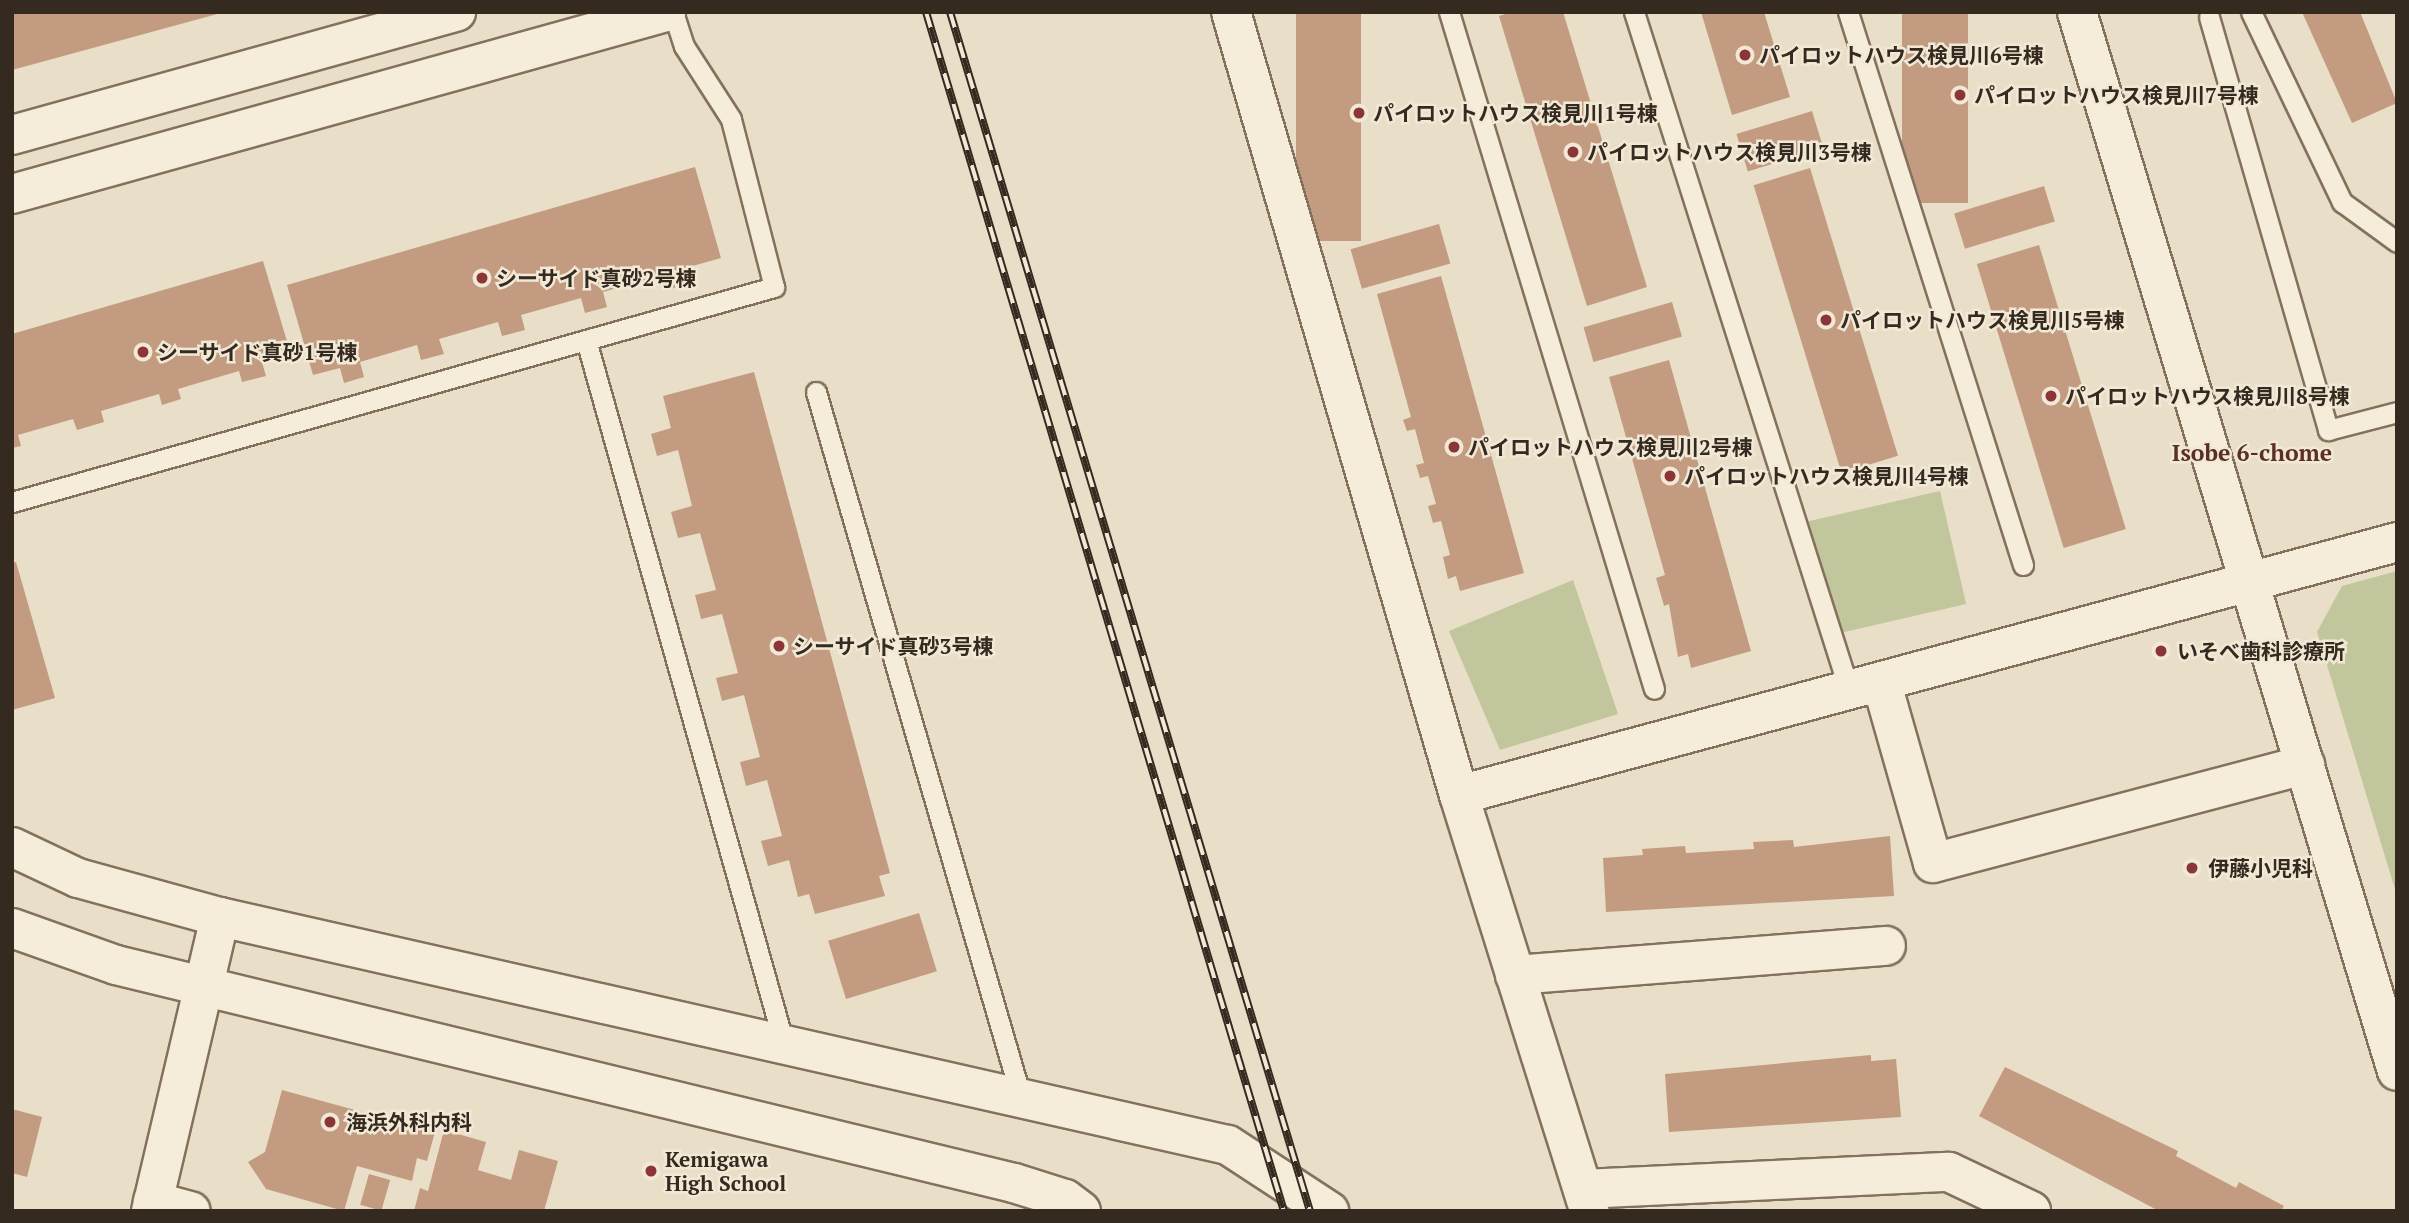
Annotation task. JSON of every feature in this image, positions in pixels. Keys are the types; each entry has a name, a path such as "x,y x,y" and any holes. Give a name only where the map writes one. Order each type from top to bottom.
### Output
{"street":[{"path":"12,135 456,12"},
{"path":"1231,12 1459,795 1586,1200 1949,1172 2031,1211"},
{"path":"2077,12 2397,1071"},
{"path":"12,194 647,14"},
{"path":"1459,795 1866,689 2397,542"},
{"path":"1866,689 1933,863 2305,765"},
{"path":"12,847 78,878 220,917 1228,1145 1329,1211"},
{"path":"191,1211 152,1206 220,917"},
{"path":"12,928 64,950 203,987 1014,1183 1065,1199 1081,1211"},
{"path":"1516,975 1886,946"}],"lane":[{"path":"1449,12 1654,688"},
{"path":"1634,12 1866,689"},
{"path":"1848,12 2023,565"},
{"path":"2251,12 2342,202 2397,242"},
{"path":"12,502 774,288 732,119 684,46 647,14"},
{"path":"2209,18 2329,430 2397,412"},
{"path":"586,340 784,1044"},
{"path":"816,392 1021,1097"}],"green space":[{"path":"1940,491 1966,604 1834,635 1807,522"},
{"path":"2397,571 2397,896 2317,632 2342,586"},
{"path":"1573,580 1618,714 1500,750 1449,631"}],"building":[{"path":"12,12 220,12 221,13 12,70"},
{"path":"1296,12 1361,12 1361,241 1296,241"},
{"name":"パイロットハウス検見川3号棟","path":"1512,12 1563,12 1647,287 1587,306 1499,16"},
{"name":"パイロットハウス検見川6号棟","path":"1701,12 1764,12 1790,97 1732,115"},
{"path":"1902,12 1968,12 1968,203 1902,203"},
{"path":"2302,12 2360,12 2397,103 2352,123"},
{"path":"1812,111 1823,148 1748,171 1736,134"},
{"name":"シーサイド真砂2号棟","path":"695,167 721,258 689,267 694,282 670,289 665,274 603,292 607,307 585,313 581,298 521,315 525,330 502,336 498,322 439,339 444,354 421,360 417,345 360,362 364,377 344,383 340,368 313,375 287,285"},
{"name":"パイロットハウス検見川5号棟","path":"1810,168 1898,456 1842,473 1754,185"},
{"path":"2044,186 2055,221 1965,249 1954,213"},
{"path":"1439,224 1450,263 1362,289 1351,249"},
{"name":"パイロットハウス検見川8号棟","path":"2039,245 2126,529 2064,548 1977,264"},
{"name":"シーサイド真砂1号棟","path":"263,261 289,348 260,356 266,376 242,382 239,371 178,389 181,399 162,405 159,394 101,411 104,422 77,430 73,419 18,435 21,446 12,448 12,334"},
{"name":"パイロットハウス検見川2号棟","path":"1441,276 1524,573 1460,591 1456,576 1448,579 1443,557 1450,555 1441,521 1433,523 1428,506 1436,504 1428,476 1420,478 1416,465 1424,463 1415,429 1407,431 1403,420 1411,417 1377,294"},
{"path":"1672,302 1682,337 1593,362 1584,327"},
{"name":"パイロットハウス検見川4号棟","path":"1669,360 1751,651 1691,668 1688,654 1678,657 1669,604 1664,606 1656,578 1665,575 1609,377"},
{"name":"シーサイド真砂3号棟","path":"754,372 890,873 879,876 885,896 815,914 809,894 798,897 789,860 768,866 761,841 782,836 767,780 746,786 740,762 760,757 744,695 722,701 716,678 738,673 722,614 701,619 695,595 716,590 700,533 678,538 671,512 692,506 678,450 657,456 651,434 671,428 663,396"},
{"path":"16,562 55,698 12,710 12,563"},
{"path":"1890,836 1894,896 1606,912 1603,858 1643,855 1642,849 1685,846 1686,853 1754,849 1753,842 1793,840 1794,847"},
{"path":"919,913 937,971 846,999 828,941"},
{"path":"1871,1055 1871,1061 1896,1059 1901,1117 1669,1132 1665,1074"},
{"path":"2005,1067 2178,1151 2176,1156 2236,1188 2239,1182 2284,1206 2281,1211 2159,1211 1979,1116"},
{"path":"282,1090 435,1132 427,1161 417,1158 412,1181 357,1166 344,1211 266,1189 248,1162 265,1152"},
{"path":"12,1109 42,1117 27,1177 12,1173"},
{"path":"444,1130 486,1142 478,1170 511,1180 519,1150 558,1161 544,1211 414,1211 420,1188 428,1191"},
{"path":"369,1174 390,1180 381,1211 360,1205"}],"railway":[{"path":"926,12 1284,1211"},
{"path":"950,12 1310,1211"}],"place":[{"name":"パイロットハウス検見川6号棟","path":"1745,55"},
{"name":"パイロットハウス検見川7号棟","path":"1960,95"},
{"name":"パイロットハウス検見川1号棟","path":"1359,113"},
{"name":"パイロットハウス検見川3号棟","path":"1573,152"},
{"name":"シーサイド真砂2号棟","path":"482,278"},
{"name":"パイロットハウス検見川5号棟","path":"1826,320"},
{"name":"シーサイド真砂1号棟","path":"143,352"},
{"name":"パイロットハウス検見川8号棟","path":"2051,396"},
{"name":"パイロットハウス検見川2号棟","path":"1454,447"},
{"name":"パイロットハウス検見川4号棟","path":"1670,476"},
{"name":"シーサイド真砂3号棟","path":"779,646"},
{"name":"いそべ歯科診療所","path":"2161,651"},
{"name":"伊藤小児科","path":"2192,868"},
{"name":"海浜外科内科","path":"330,1122"},
{"name":"Kemigawa High School","path":"651,1171"}],"district":[{"name":"Isobe 6-chome","path":"2252,453"}]}
